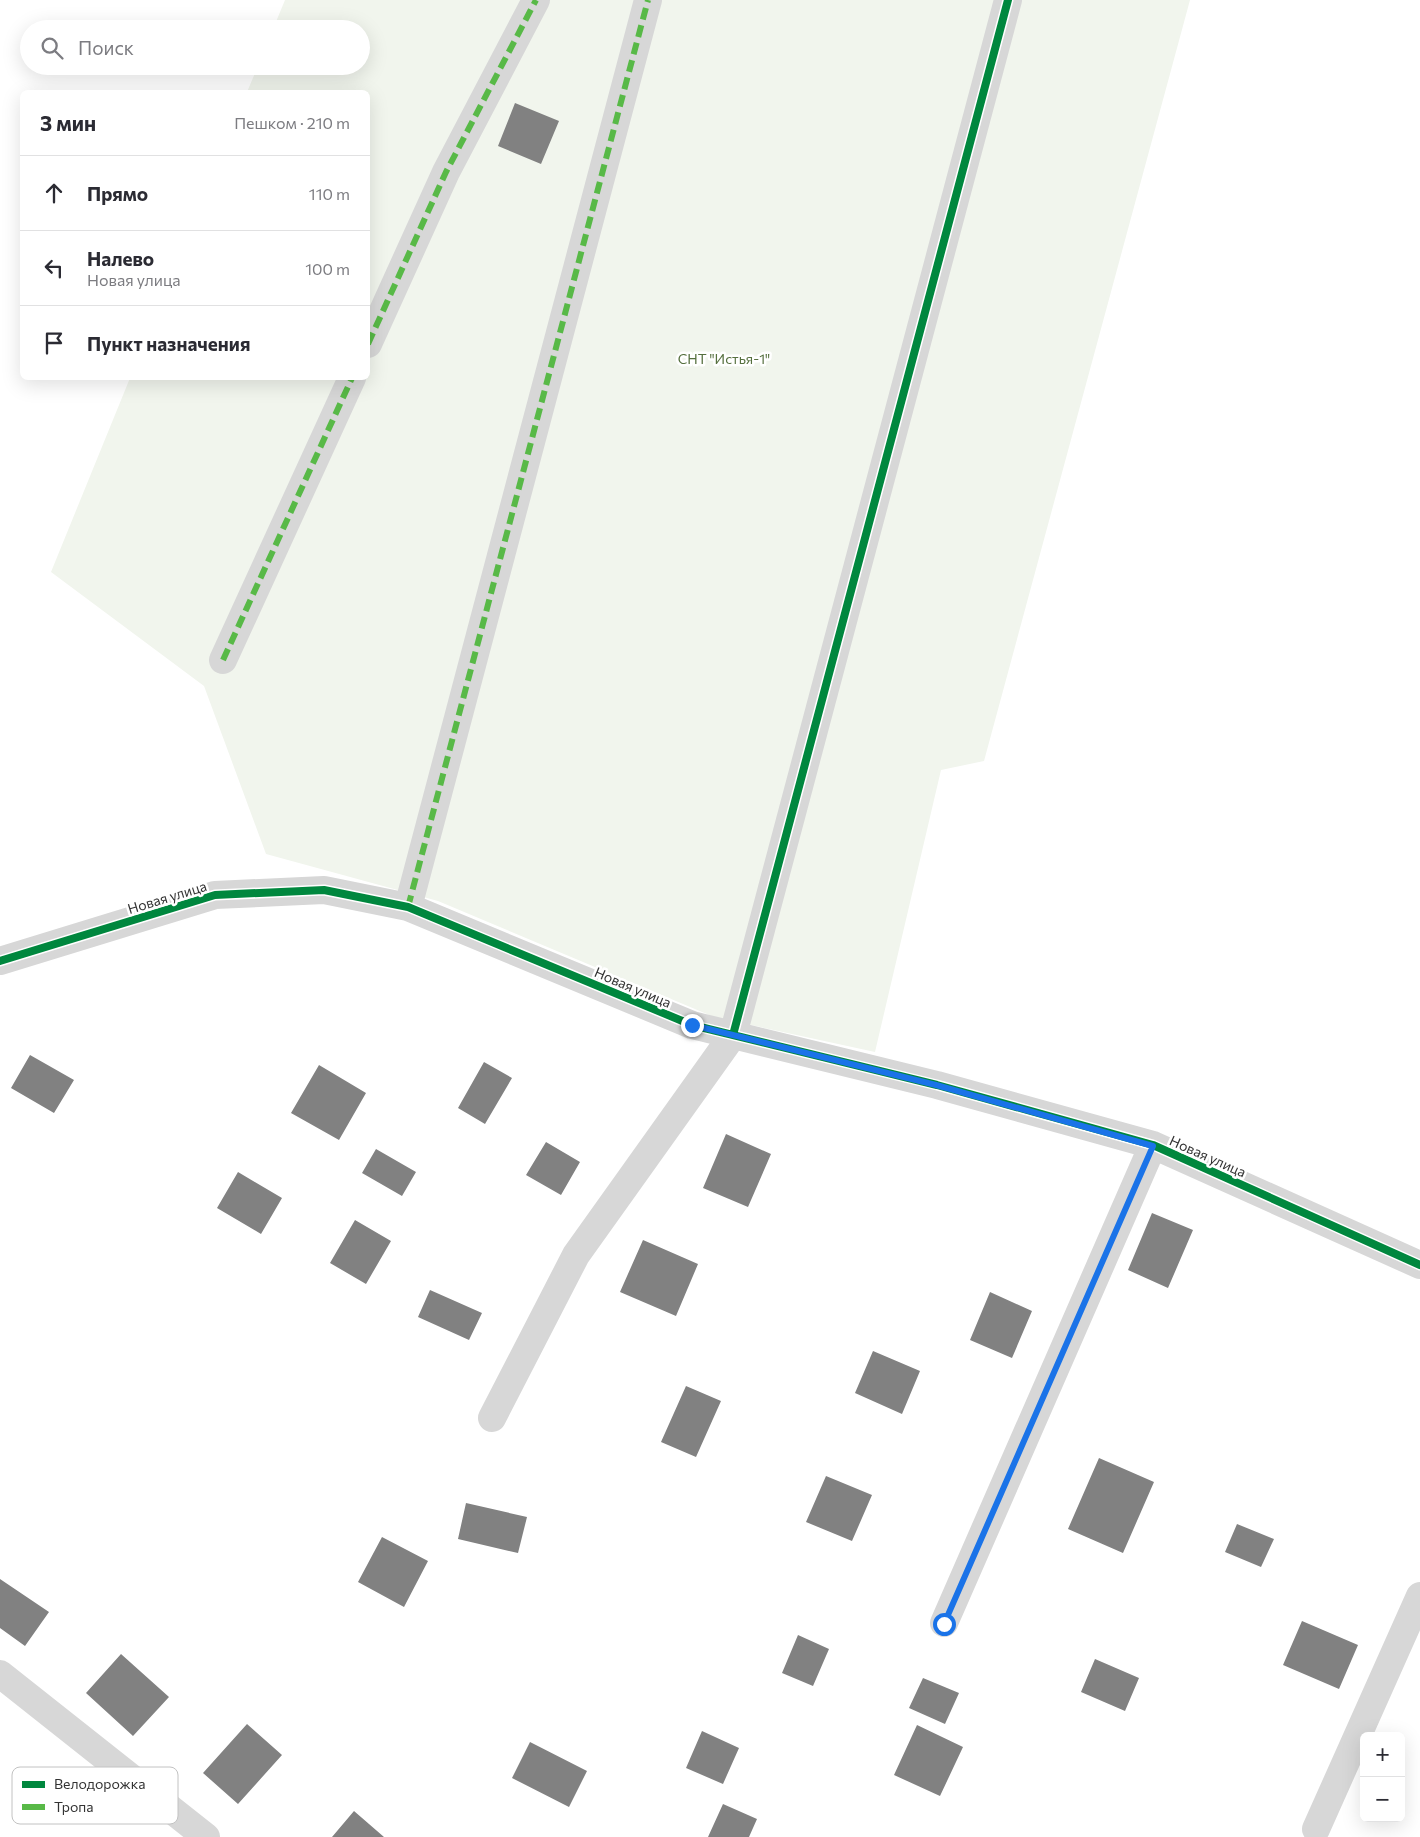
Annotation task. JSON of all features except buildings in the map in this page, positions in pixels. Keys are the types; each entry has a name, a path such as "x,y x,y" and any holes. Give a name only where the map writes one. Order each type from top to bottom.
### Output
{"street":[{"path":"370,340 446,172 536,0"},
{"path":"408,907 648,0"},
{"path":"492,1418 576,1255 733,1035 1008,0"},
{"path":"223,660 351,380"},
{"name":"Новая улица","path":"0,961 215,895 324,890 408,907 692,1025 936,1085 1153,1146 1420,1265"},
{"path":"944,1624 1153,1146"},
{"path":"1316,1830 1420,1596"},
{"path":"0,1674 118,1767"},
{"path":"178,1815 206,1837"}],"green space":[{"name":"СНТ \"Истья-1\"","path":"285,0 1190,0 984,761 941,770 875,1052 714,1017 438,901 266,854 204,686 51,572 129,380 370,380 370,90 248,90 254,75 370,75 370,20 277,20"}],"marked path":[{"path":"370,340 446,172 536,0"},
{"path":"408,907 648,0"},
{"path":"223,660 351,380"}],"cycle path":[{"path":"733,1035 1008,0"},
{"path":"0,961 215,895 324,890 408,907 692,1025 937,1085 1153,1145 1420,1265"}],"route":[{"path":"692,1025 936,1085 1153,1146 944,1624"}]}
